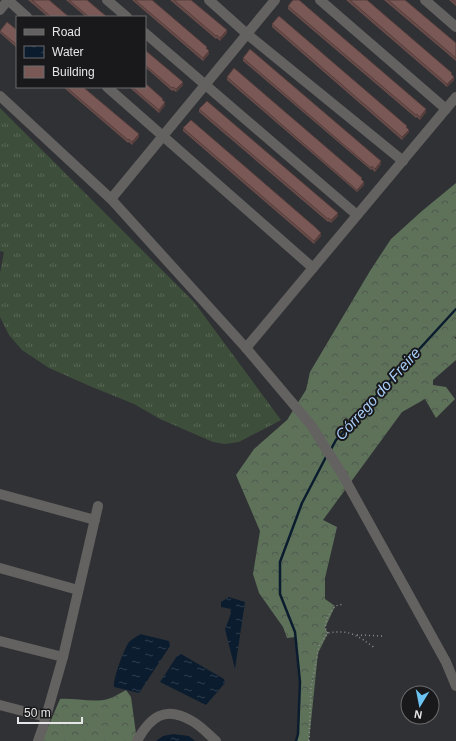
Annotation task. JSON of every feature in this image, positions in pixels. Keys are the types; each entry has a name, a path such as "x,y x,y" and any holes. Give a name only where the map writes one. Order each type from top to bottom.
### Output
{"street":[{"path":"0,10 8,0 26,16"},
{"path":"108,0 126,16"},
{"path":"209,0 247,34 403,161"},
{"path":"110,199 275,0"},
{"path":"320,0 446,109"},
{"path":"425,0 456,27"},
{"path":"146,34 357,215"},
{"path":"108,88 313,268"},
{"path":"0,96 110,199 246,348 310,425 342,474 446,662 456,686"},
{"path":"246,348 456,97"},
{"path":"0,494 95,520"},
{"path":"38,741 62,657 98,506"},
{"path":"0,568 78,590"},
{"path":"0,640 62,657"},
{"path":"446,662 456,669"},
{"path":"0,705 46,717"},
{"path":"137,741 152,719 162,715 178,714 193,721 216,741"}],"path":[{"path":"328,633 325,628 327,618 335,606 342,604"},
{"path":"309,741 311,688 319,646 328,633 337,631 357,635 384,636"},
{"path":"357,635 374,648"}],"green space":[{"path":"0,108 194,302 281,420 239,442 225,444 213,442 160,419 134,404 49,368 22,350 9,335 0,317 0,273 4,252 0,251"},
{"path":"456,183 456,337 454,337 456,339 456,360 433,380 433,385 446,387 455,399 436,418 425,399 402,412 323,520 337,527 325,578 325,599 335,606 325,628 328,633 318,653 309,741 296,741 298,734 300,682 295,637 287,638 283,627 259,593 253,574 260,531 236,475 254,449 287,420 306,390 310,372 370,271 391,239"},
{"path":"126,690 131,697 137,741 42,741 60,699 103,700"}],"water":[{"path":"229,597 245,602 235,669 225,629 231,609 221,607 221,602"},
{"path":"140,634 169,641 170,646 139,693 114,687 117,671 127,646 130,641"},
{"path":"181,654 224,679 225,683 206,705 160,682 177,656"},
{"path":"173,734 189,736 195,741 156,741 163,736"}],"building":[{"path":"32,0 49,0 68,16 50,16"},
{"path":"69,0 87,0 106,16 88,16"},
{"path":"135,0 152,0 207,47 206,48 209,51 203,58"},
{"path":"174,0 191,0 227,30 220,38 217,35 216,36"},
{"path":"293,0 299,0 426,109 420,117 288,6"},
{"path":"350,0 367,0 452,73 451,74 454,77 447,84"},
{"path":"388,0 405,0 456,43 456,58"},
{"path":"279,16 407,126 406,127 409,130 402,137 272,24"},
{"path":"7,22 16,29 16,44 0,31"},
{"path":"250,49 381,161 375,169 372,166 371,168 243,58"},
{"path":"146,51 183,82 176,89 173,87 172,88 146,66"},
{"path":"234,68 362,178 361,179 364,182 357,190 227,77"},
{"path":"146,84 165,102 159,110 133,88 146,88"},
{"path":"67,88 84,88 139,134 132,142 129,139 128,140"},
{"path":"207,101 338,213 331,220 329,218 328,219 199,109"},
{"path":"191,120 315,227 321,233 314,241 183,128"}],"waterway":[{"name":"Córrego do Freire","path":"330,451 336,440 456,309"},
{"name":"Córrego do Freire","path":"296,741 298,734 300,682 295,632 280,594 280,562 302,503 327,455"}]}
